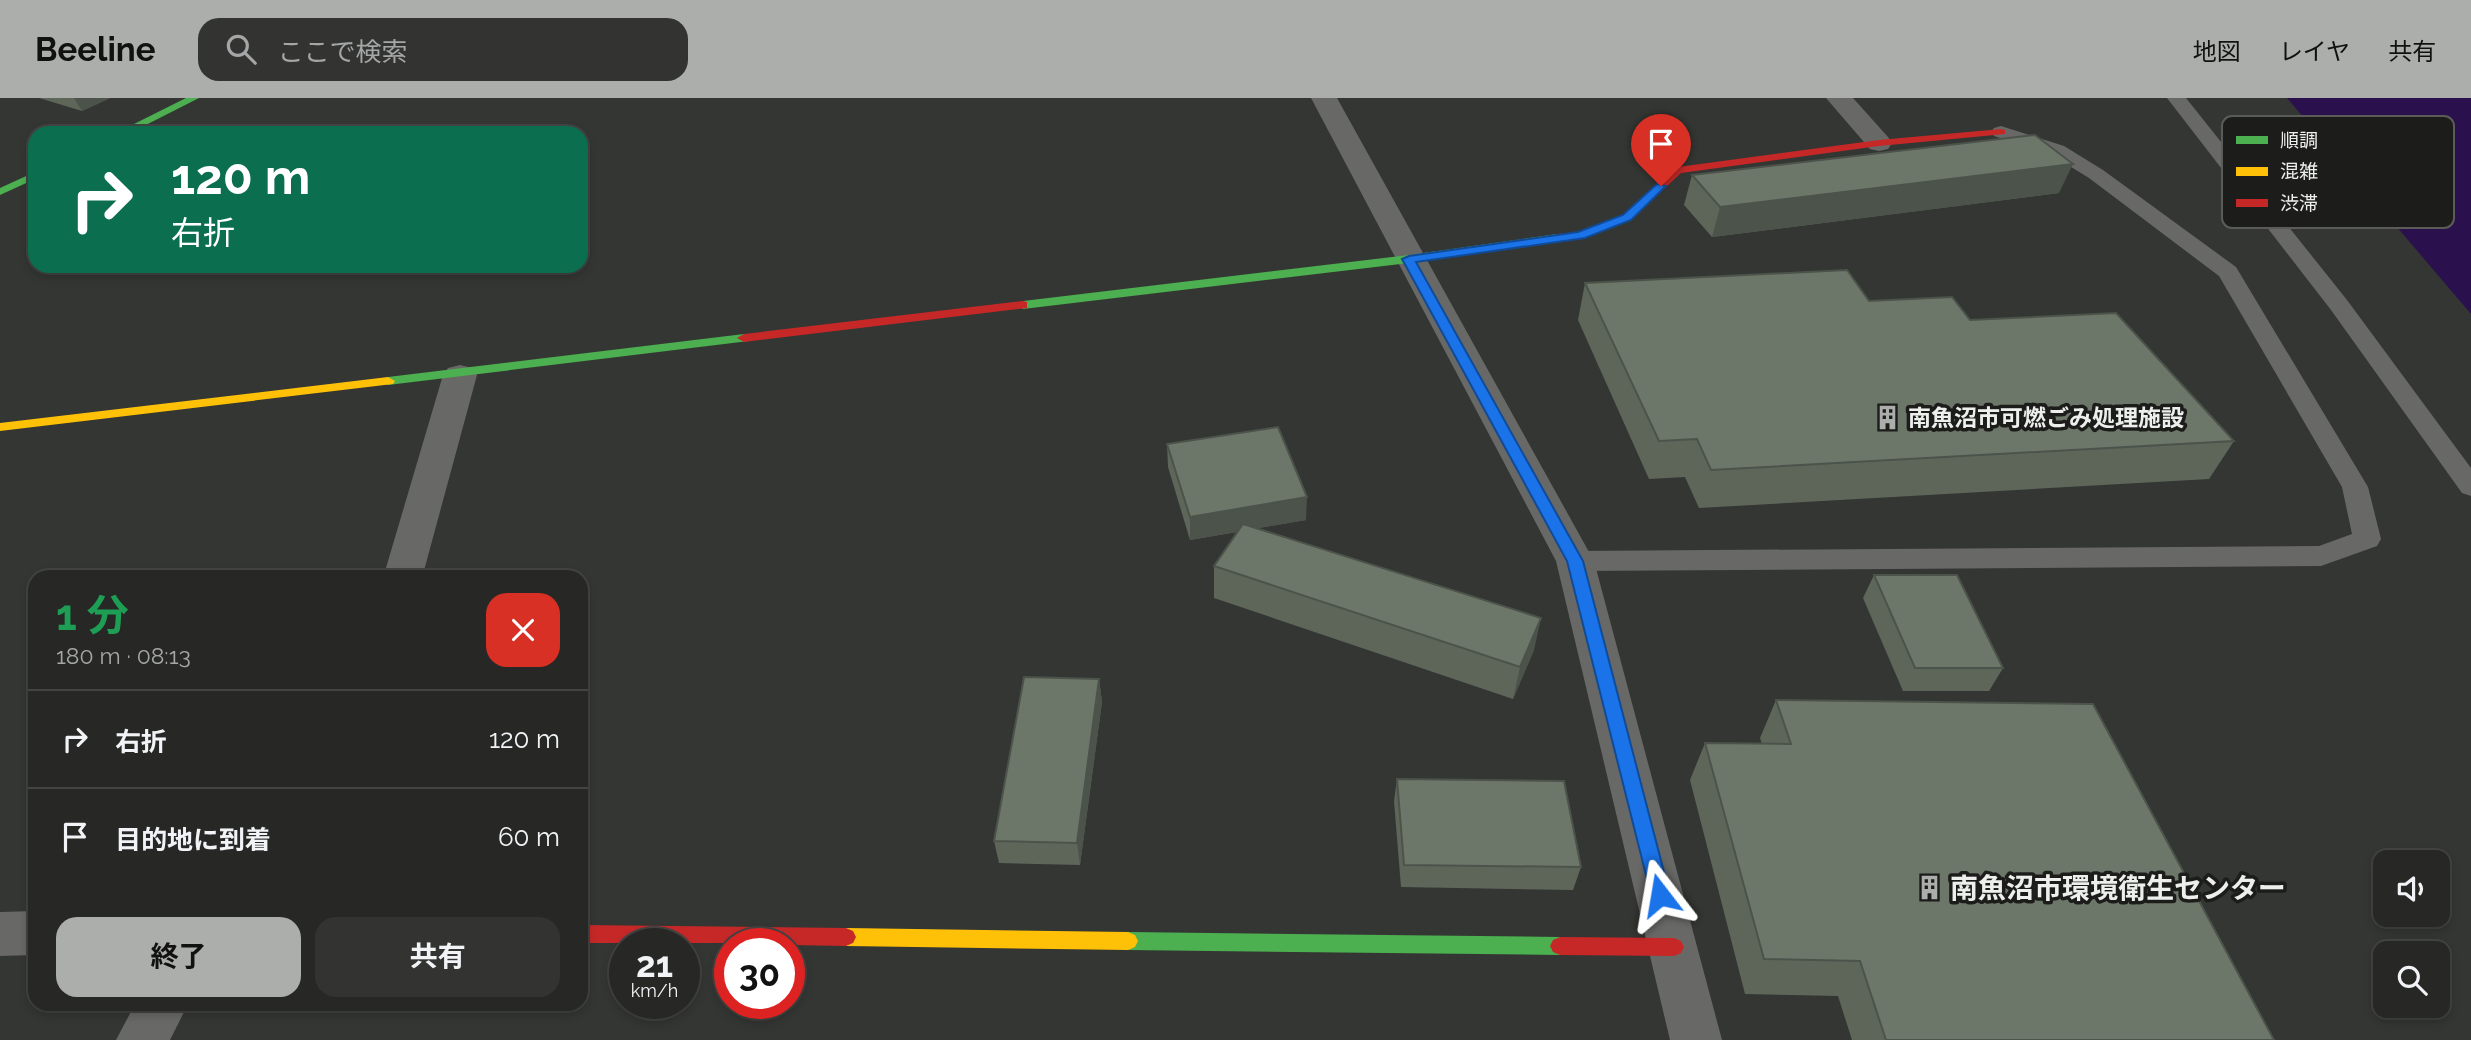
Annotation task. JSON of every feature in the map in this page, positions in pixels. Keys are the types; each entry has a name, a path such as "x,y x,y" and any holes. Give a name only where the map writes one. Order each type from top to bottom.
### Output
{"street":[{"path":"136,126 194,98"},
{"path":"1324,98 1575,561 1696,1040"},
{"path":"1839,98 1879,144"},
{"path":"0,428 1409,259 1580,235 1627,218 1678,170 1879,144 2001,132"},
{"path":"0,192 28,178"},
{"path":"404,570 460,374"},
{"path":"0,934 28,933"},
{"path":"588,934 1674,947"},
{"path":"142,1040 159,1011"}],"lane":[{"path":"2176,98 2222,156"},
{"path":"1575,561 2321,556 2367,539 2355,487 2228,272 2096,174 2057,150 2001,132"},
{"path":"2278,228 2339,305 2471,487"}],"shaded area":[{"path":"2287,98 2471,98 2471,314 2398,228 2454,228 2454,116 2302,116"}],"building":[{"path":"2035,135 2073,164 1720,207 1692,175"},
{"name":"南魚沼市可燃ごみ処理施設","path":"1847,270 1869,301 1952,297 1970,320 2116,313 2234,441 1711,470 1697,439 1659,441 1585,283"},
{"path":"1278,427 1307,497 1190,517 1167,444"},
{"path":"1243,524 1541,618 1520,667 1214,566"},
{"path":"1874,575 1957,575 2003,668 1915,668"},
{"path":"1024,677 1099,679 1077,843 994,841"},
{"name":"南魚沼市環境衛生センター","path":"1776,700 2093,704 2274,1040 1886,1040 1860,961 1764,959 1705,743 1791,744"},
{"path":"1397,779 1564,781 1581,867 1404,865"}],"traffic: fast":[{"path":"136,126 194,98"},
{"path":"0,192 28,178"},
{"path":"1023,305 1409,259 1557,238"},
{"path":"388,381 744,338"},
{"path":"1128,941 1560,946"}],"traffic: slow":[{"path":"0,427 388,381"},
{"path":"846,937 1128,941"}],"traffic: jam":[{"path":"1557,238 1580,235 1627,218 1678,170 1879,143 2001,132"},
{"path":"744,338 1023,305"},
{"path":"588,934 846,937"},
{"path":"1560,946 1674,947"}],"place":[{"name":"南魚沼市可燃ごみ処理施設","path":"1888,417"},
{"name":"南魚沼市環境衛生センター","path":"1930,888"}],"route":[{"path":"1660,895 1575,561 1409,259 1580,235 1627,218 1661,186"}]}
